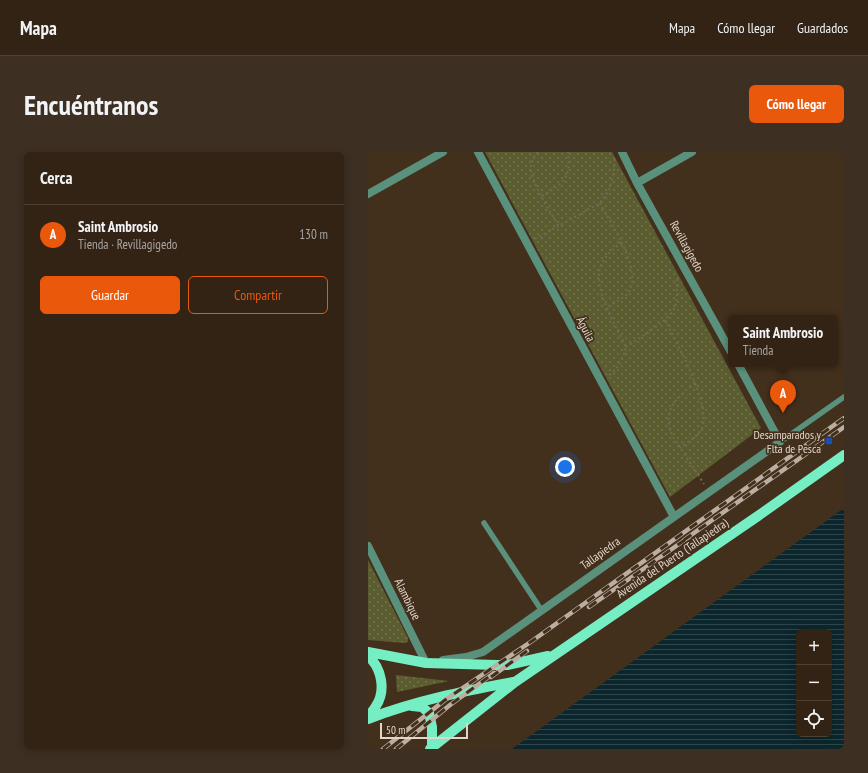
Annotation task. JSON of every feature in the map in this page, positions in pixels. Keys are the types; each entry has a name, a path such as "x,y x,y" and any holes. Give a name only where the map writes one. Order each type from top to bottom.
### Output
{"main road":[{"name":"Avenida del Puerto (Tallapiedra)","path":"432,749 514,682 758,516 844,455"},
{"name":"Tallapiedra","path":"368,652 426,663 507,665 554,655"},
{"path":"368,656 378,669 382,684 381,694 376,707 368,716"},
{"path":"368,720 410,705 514,682"},
{"path":"410,705 422,707 429,713 432,727 432,749"}],"street":[{"path":"368,194 443,152"},
{"name":"Águila","path":"478,152 674,517"},
{"path":"638,183 692,152"},
{"name":"Revillagigedo","path":"618,154 638,183 728,347"},
{"path":"740,367 780,442"},
{"name":"Tallapiedra","path":"426,663 466,657 484,652 780,442"},
{"name":"Alambique","path":"368,546 426,663"}],"lane":[{"path":"780,442 844,397"},
{"path":"484,523 542,611"}],"path":[{"path":"538,152 533,157 531,170 535,183 558,225"},
{"path":"542,196 560,186 566,178 570,164 568,152"},
{"path":"527,243 558,225 600,204 609,190 618,154"},
{"path":"600,204 621,242 632,269 632,282 628,292 607,307"},
{"path":"621,242 602,264 598,277 600,290 626,347"},
{"path":"601,382 616,370 622,360 626,347 666,320 674,309 677,296 676,270"},
{"path":"666,320 696,383 704,411 704,422 700,431 680,448"},
{"path":"696,383 679,396 671,406 668,416 668,427 680,448 710,492"}],"green space":[{"path":"485,152 612,152 761,428 670,497"},
{"path":"368,560 408,638 408,642 368,640"},
{"path":"396,675 449,681 397,692"}],"water":[{"path":"844,508 844,749 512,749"}],"railway":[{"path":"383,749 445,700 532,641 844,418"},
{"path":"684,540 844,427"},
{"path":"589,607 689,537"},
{"path":"491,677 527,651"},
{"path":"396,749 450,705 494,673"}],"place":[{"name":"Saint Ambrosio","path":"783,413"},
{"name":"Desamparados y Flta de Pesca","path":"829,441"}]}
